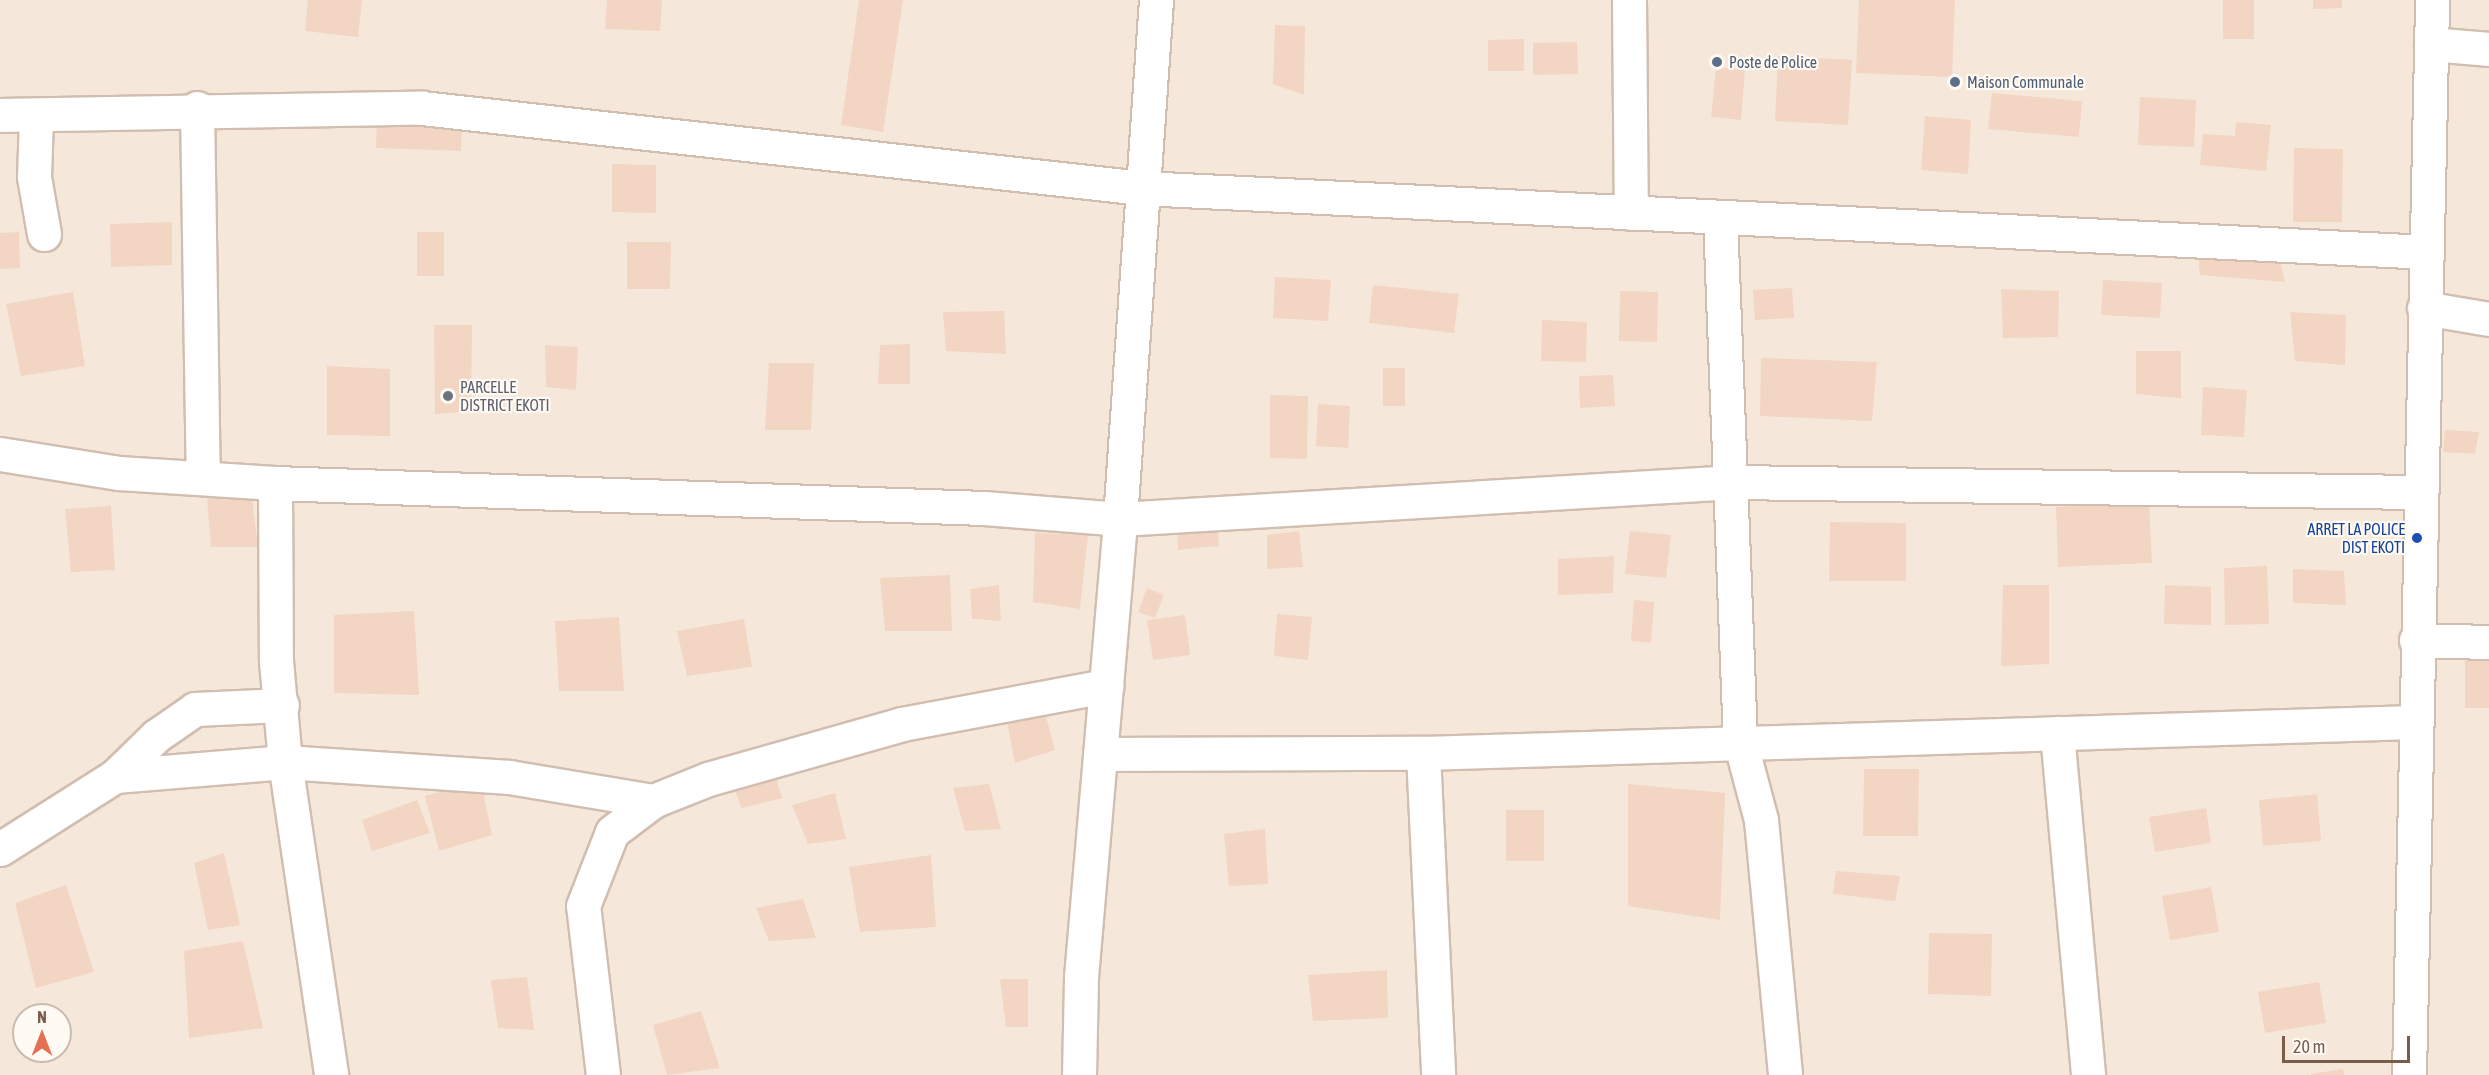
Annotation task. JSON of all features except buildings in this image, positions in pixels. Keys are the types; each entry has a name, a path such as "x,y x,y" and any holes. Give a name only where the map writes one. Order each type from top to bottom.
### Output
{"street":[{"path":"1079,1075 1081,977 1120,519 1156,0"},
{"path":"1629,0 1631,213"},
{"path":"2409,1075 2414,722 2432,0"},
{"path":"2431,44 2489,49"},
{"path":"197,108 203,477"},
{"path":"0,115 36,117 197,108 422,108 1142,188 2426,252"},
{"path":"36,117 34,177 44,234"},
{"path":"1720,218 1734,482 1740,741 1761,819 1785,1075"},
{"path":"2424,309 2489,319"},
{"path":"0,454 119,473 275,483 984,508 1120,519 1734,482 2420,492"},
{"path":"275,483 276,661 282,705 285,762 331,1075"},
{"path":"2416,640 2489,642"},
{"path":"603,1075 583,906 612,832 653,801 708,779 902,724 1106,686"},
{"path":"0,849 115,776 156,736 195,709 282,705"},
{"path":"1100,754 1423,753 1740,741 2414,722"},
{"path":"2057,733 2088,1075"},
{"path":"1423,753 1438,1075"},
{"path":"115,776 285,762 509,777 653,801"}],"shaded area":[{"path":"0,0 2489,0 2489,1075 0,1075"}],"place":[{"name":"Poste de Police","path":"1717,62"},
{"name":"Maison Communale","path":"1955,82"},
{"name":"PARCELLE DISTRICT EKOTI","path":"448,396"},
{"name":"ARRET LA POLICE DIST EKOTI","path":"2417,538"}]}
